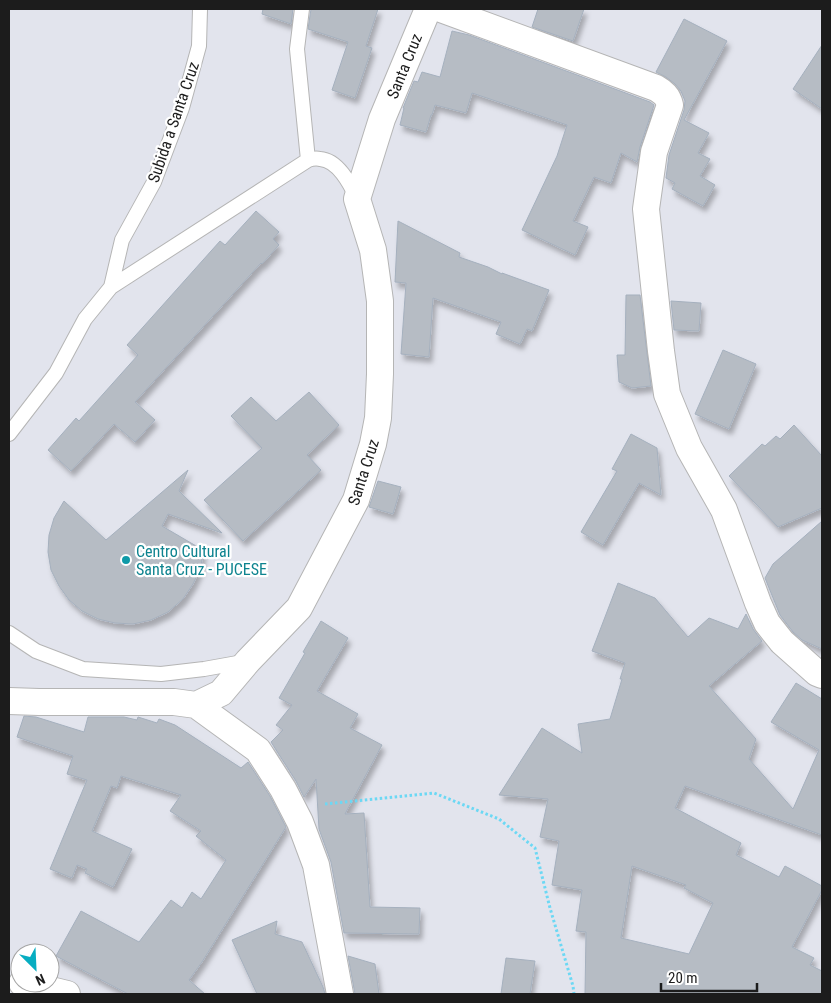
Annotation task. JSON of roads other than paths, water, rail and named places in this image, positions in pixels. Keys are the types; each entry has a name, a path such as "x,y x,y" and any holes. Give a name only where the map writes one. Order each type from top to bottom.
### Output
{"street":[{"name":"Santa Cruz","path":"196,705 221,693 248,661 299,608 356,500 373,444 378,418 380,374 380,301 373,250 357,199 382,120 428,9"},
{"path":"441,9 656,88 662,91 669,100 670,104 654,152 646,209 667,394 689,448 724,510 767,623 782,642 817,673 822,675"},
{"path":"9,701 174,702 196,705 258,750 283,789 300,822 316,865 340,994"}],"lane":[{"name":"Subida a Santa Cruz","path":"111,287 122,240 154,182 182,108 199,46 200,9"},
{"path":"302,9 297,49 308,160"},
{"path":"9,434 56,373 85,319 111,287 308,160 320,159 332,163 348,181 357,199"},
{"path":"9,633 36,651 83,669 161,674 248,661"}],"place":[{"name":"Centro Cultural Santa Cruz - PUCESE","path":"126,560"}]}
